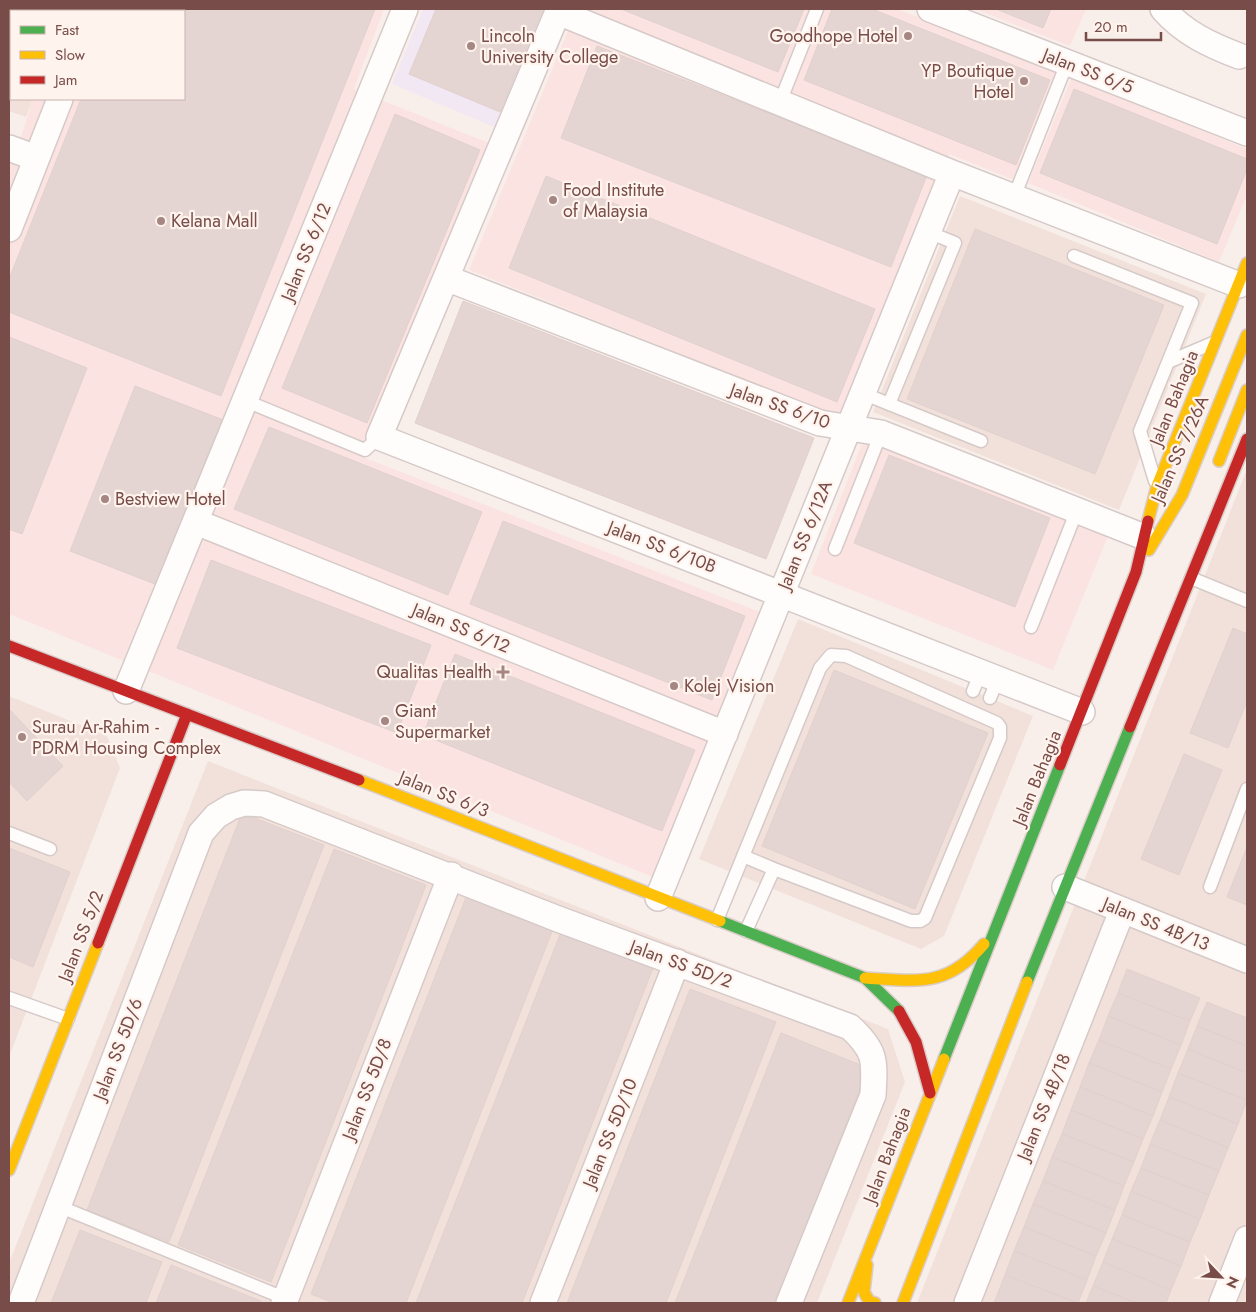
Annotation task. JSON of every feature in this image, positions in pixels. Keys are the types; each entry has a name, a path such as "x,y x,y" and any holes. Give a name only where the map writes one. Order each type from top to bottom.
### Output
{"main road":[{"name":"Jalan Bahagia","path":"848,1303 1136,572 1156,486 1243,274"},
{"name":"Jalan SS 7/26A","path":"1136,572 1182,496 1247,335"},
{"path":"1215,470 1247,390"},
{"path":"903,1303 1065,887 1168,632 1184,578 1247,439"},
{"name":"Jalan SS 6/3","path":"9,646 356,778 865,978"},
{"name":"Jalan SS 5/2","path":"9,1170 187,714"},
{"path":"865,978 939,979 963,967 975,956 995,929"},
{"path":"865,978 889,997 904,1014 921,1051 930,1093"},
{"path":"872,1240 864,1292 868,1301 874,1303"},
{"path":"893,1303 900,1296 921,1258"}],"street":[{"name":"Jalan SS 6/12","path":"126,691 246,401 404,9"},
{"name":"Jalan SS 6/5","path":"930,9 1247,133"},
{"path":"1163,9 1185,30 1211,46 1239,56"},
{"path":"379,437 558,11 1014,197 1243,274"},
{"path":"9,229 60,100"},
{"path":"9,148 36,158"},
{"name":"Jalan SS 6/12A","path":"658,898 952,173"},
{"name":"Jalan SS 6/10","path":"446,278 820,423 881,433 1144,537"},
{"name":"Jalan SS 6/10B","path":"379,437 781,594 986,685 1082,712"},
{"name":"Jalan SS 6/12","path":"196,522 725,734"},
{"name":"Jalan SS 5D/2","path":"231,807 244,803 264,804 450,875 558,919 850,1027 867,1043 875,1067 873,1095 789,1303"},
{"name":"Jalan SS 5D/6","path":"21,1303 201,833 216,816 231,807"},
{"name":"Jalan SS 5D/8","path":"289,1302 450,875"},
{"name":"Jalan SS 4B/13","path":"1065,887 1247,960"},
{"name":"Jalan SS 4B/18","path":"967,1303 1122,911"},
{"name":"Jalan SS 5D/10","path":"542,1303 677,962"},
{"path":"1222,1303 1247,1239"}],"lane":[{"path":"780,102 817,9"},
{"path":"1014,197 1068,63"},
{"path":"890,404 955,243 928,232"},
{"path":"1074,256 1192,303 1140,431 1156,486"},
{"path":"1168,362 1216,342"},
{"path":"862,393 981,441"},
{"path":"246,401 365,450 379,437"},
{"path":"835,549 881,433"},
{"path":"1031,627 1077,510"},
{"path":"1184,578 1247,601"},
{"path":"717,920 743,856 820,668 831,655 846,656 991,719 1000,727 1000,738 926,918 920,921 911,921 743,856"},
{"path":"1210,887 1247,789"},
{"path":"9,833 50,849"},
{"path":"746,931 774,869"},
{"path":"9,998 68,1019"},
{"path":"58,1206 289,1302"}],"shaded area":[{"path":"9,9 69,9 10,10 10,100 33,100 26,117 9,111"},
{"path":"384,9 354,89 491,144 360,456 760,612 655,878 9,614 9,161 13,162 33,100 185,100 185,10 68,10"},
{"name":"Lincoln University College","path":"423,9 550,9 499,129 392,84"},
{"path":"577,9 898,9 1057,73 1014,180 949,154 842,418 469,270"},
{"path":"975,9 1086,9 1070,46"},
{"path":"1072,77 1247,149 1247,195 1219,262 1028,183"},
{"path":"960,196 1206,294 1119,510 873,412"},
{"path":"864,438 1108,536 1053,670 811,574"},
{"path":"1247,469 1247,1303 917,1303"},
{"path":"798,619 1033,716 944,936 921,949 699,859"},
{"path":"9,696 107,736 120,768 9,1057"},
{"path":"208,761 888,1029 905,1082 817,1303 9,1303 9,1263"}],"building":[{"name":"Kelana Mall","path":"375,9 221,396 9,312 9,279 81,100 185,100 185,10 116,10"},
{"name":"Lincoln University College","path":"436,9 543,9 500,112 409,74"},
{"path":"621,9 804,9 778,72"},
{"path":"832,9 872,9 1050,80 1016,165 804,80"},
{"path":"996,9 1051,9 1043,28"},
{"path":"597,46 927,175 891,267 561,138"},
{"path":"1074,89 1247,159 1247,169 1217,244 1040,173"},
{"path":"395,114 480,150 367,423 282,388"},
{"path":"546,176 875,309 837,402 509,268"},
{"path":"975,229 1164,305 1095,474 907,399"},
{"path":"463,301 814,438 766,559 415,423"},
{"path":"9,337 87,368 22,534 9,529"},
{"path":"135,386 226,421 160,586 70,551"},
{"path":"269,427 482,512 448,595 234,509"},
{"path":"889,455 1050,518 1015,607 854,543"},
{"path":"503,521 745,616 712,700 470,604"},
{"path":"211,560 431,645 397,733 177,648"},
{"path":"1233,628 1247,634 1247,701 1228,748 1190,733"},
{"path":"455,654 695,750 662,831 423,735"},
{"path":"834,670 988,733 915,909 762,846"},
{"name":"Surau Ar-Rahim - PDRM Housing Complex","path":"9,709 63,766 27,801 9,782"},
{"path":"1184,754 1222,770 1179,875 1141,859"},
{"path":"242,813 324,845 169,1242 87,1210"},
{"path":"1247,847 1247,905 1227,897"},
{"path":"9,848 70,872 33,967 9,957"},
{"path":"334,849 426,885 271,1282 178,1245"},
{"path":"467,895 553,929 406,1303 334,1303 311,1294"},
{"path":"561,932 653,968 522,1303 416,1303"},
{"path":"1127,969 1200,998 1190,1021 1118,993"},
{"path":"690,989 776,1022 666,1303 567,1303"},
{"path":"1118,993 1190,1021 1181,1045 1108,1016"},
{"path":"1207,1002 1247,1018 1247,1046 1197,1026"},
{"path":"1108,1016 1181,1045 1171,1069 1099,1040"},
{"path":"1197,1026 1247,1046 1247,1073 1188,1049"},
{"path":"781,1033 868,1068 776,1303 675,1303"},
{"path":"1099,1040 1171,1069 1162,1092 1089,1063"},
{"path":"1188,1049 1247,1073 1247,1100 1178,1073"},
{"path":"1089,1063 1162,1092 1153,1116 1080,1087"},
{"path":"1178,1073 1247,1100 1238,1124 1169,1097"},
{"path":"1080,1087 1153,1116 1143,1139 1071,1110"},
{"path":"1169,1097 1238,1124 1228,1148 1160,1120"},
{"path":"1071,1110 1143,1139 1134,1162 1062,1134"},
{"path":"1160,1120 1228,1148 1219,1171 1150,1144"},
{"path":"1062,1134 1134,1162 1124,1186 1052,1157"},
{"path":"1150,1144 1219,1171 1209,1195 1141,1168"},
{"path":"1052,1157 1124,1186 1115,1210 1043,1181"},
{"path":"1141,1168 1209,1195 1200,1219 1131,1191"},
{"path":"1043,1181 1115,1210 1106,1233 1033,1204"},
{"path":"1131,1191 1200,1219 1190,1242 1122,1215"},
{"path":"1033,1204 1106,1233 1096,1256 1024,1227"},
{"path":"1122,1215 1190,1242 1181,1266 1112,1239"},
{"path":"1024,1227 1096,1256 1087,1280 1014,1251"},
{"path":"80,1230 162,1262 146,1303 51,1303"},
{"path":"1112,1239 1181,1266 1171,1290 1103,1262"},
{"path":"1014,1251 1087,1280 1078,1303 1005,1275"},
{"path":"1103,1262 1171,1290 1166,1303 1137,1303 1093,1286"},
{"path":"171,1265 261,1301 260,1303 156,1303"},
{"path":"1005,1275 1077,1303 994,1303"},
{"path":"1093,1286 1137,1303 1086,1303"}],"traffic: fast":[{"path":"1027,982 1130,727"},
{"path":"944,1059 1060,765"},
{"path":"720,921 865,978 899,1011"}],"traffic: slow":[{"path":"1148,521 1157,486 1247,263"},
{"path":"1149,550 1182,495 1247,335"},
{"path":"1219,461 1247,390"},
{"path":"359,780 720,921"},
{"path":"9,1170 98,943"},
{"path":"865,978 930,979 944,975 957,968 984,944"},
{"path":"903,1303 1027,982"},
{"path":"848,1303 944,1059"},
{"path":"867,1265 864,1292 869,1301 875,1303"}],"traffic: jam":[{"path":"1130,727 1247,439"},
{"path":"1060,765 1136,572 1148,521"},
{"path":"9,646 359,780"},
{"path":"98,943 187,714"},
{"path":"899,1011 916,1042 930,1093"}],"place":[{"name":"Goodhope Hotel","path":"908,36"},
{"name":"Lincoln University College","path":"471,46"},
{"name":"YP Boutique Hotel","path":"1024,81"},
{"name":"Food Institute of Malaysia","path":"553,200"},
{"name":"Kelana Mall","path":"161,221"},
{"name":"Bestview Hotel","path":"105,499"},
{"name":"Qualitas Health","path":"503,672"},
{"name":"Kolej Vision","path":"674,686"},
{"name":"Giant Supermarket","path":"385,721"},
{"name":"Surau Ar-Rahim - PDRM Housing Complex","path":"22,737"}]}
